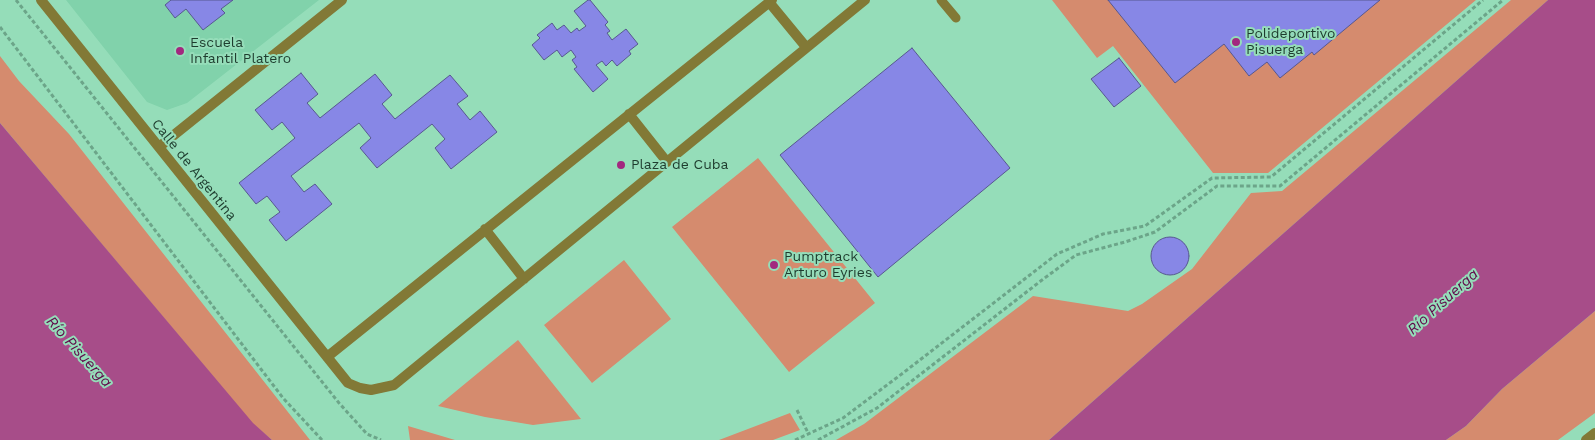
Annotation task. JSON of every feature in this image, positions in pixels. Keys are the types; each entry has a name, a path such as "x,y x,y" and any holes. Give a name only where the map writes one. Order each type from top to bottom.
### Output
{"street":[{"name":"Calle de Argentina","path":"41,0 327,357"},
{"path":"158,147 342,0"},
{"path":"806,47 771,1 327,357 348,383 371,390 394,385 865,0"},
{"path":"629,114 666,162"},
{"path":"485,229 524,279"},
{"path":"1586,440 1595,433"}],"lane":[{"path":"941,0 956,18"}],"path":[{"path":"16,0 339,403 367,434 381,440"},
{"path":"795,440 843,418 1057,254 1103,234 1145,226 1212,178 1271,177 1483,0"},
{"path":"818,440 877,408 1076,255 1155,232 1217,186 1280,186 1504,0"},
{"path":"0,27 283,398 322,440"},
{"path":"797,410 809,435"}],"shaded area":[{"name":"Escuela Infantil Platero","path":"66,0 319,0 187,103 167,110 147,102"},
{"path":"1052,0 1476,0 1268,173 1213,173 1113,46 1097,58"},
{"path":"1511,0 1548,0 1049,440 836,440 864,424 1033,296 1128,311 1142,304 1192,269 1251,193 1282,191"},
{"path":"0,56 19,81 69,134 310,440 272,440 253,424 0,123"},
{"name":"Pumptrack Arturo Eyries","path":"758,158 875,303 789,372 672,227"},
{"path":"624,260 671,319 592,383 544,325"},
{"path":"1595,311 1595,413 1558,440 1446,440 1466,426 1502,389"},
{"path":"518,340 581,419 533,425 485,417 438,406"},
{"path":"790,413 800,430 773,440 719,440"},
{"path":"408,426 455,440 410,440"}],"water":[{"name":"Río Pisuerga","path":"1548,0 1595,0 1595,311 1502,389 1466,426 1446,440 1049,440"},
{"name":"Río Pisuerga","path":"0,123 253,423 272,440 0,440"}],"building":[{"path":"171,0 233,0 221,9 225,13 203,30 186,9 175,18 165,5"},
{"path":"588,0 608,22 605,25 610,31 607,33 612,40 626,29 638,44 629,51 631,54 617,66 612,60 606,66 602,61 596,65 608,79 593,92 574,69 577,67 572,60 576,57 571,50 562,57 557,50 544,60 532,45 540,38 537,35 552,23 557,30 564,25 571,33 577,28 579,31 586,26 574,11"},
{"name":"Polideportivo Pisuerga","path":"1108,0 1380,0 1314,55 1312,52 1280,78 1267,62 1249,76 1224,44 1175,83"},
{"path":"912,48 1010,168 878,277 780,155"},
{"path":"1119,58 1141,86 1114,107 1091,79"},
{"path":"301,73 318,94 307,103 320,118 375,74 392,95 382,104 395,119 450,75 468,96 457,104 470,120 480,111 497,132 451,169 435,148 445,139 432,124 377,168 360,148 371,138 359,123 291,176 304,192 315,184 332,204 286,241 269,220 280,212 267,196 256,204 239,183 295,138 282,122 272,130 255,110"},
{"path":"1170,237 1184,242 1189,256 1184,270 1170,275 1156,270 1151,256 1156,242"}],"place":[{"name":"Polideportivo Pisuerga","path":"1236,42"},
{"name":"Escuela Infantil Platero","path":"180,51"},
{"name":"Plaza de Cuba","path":"621,165"},
{"name":"Pumptrack Arturo Eyries","path":"774,265"}]}
